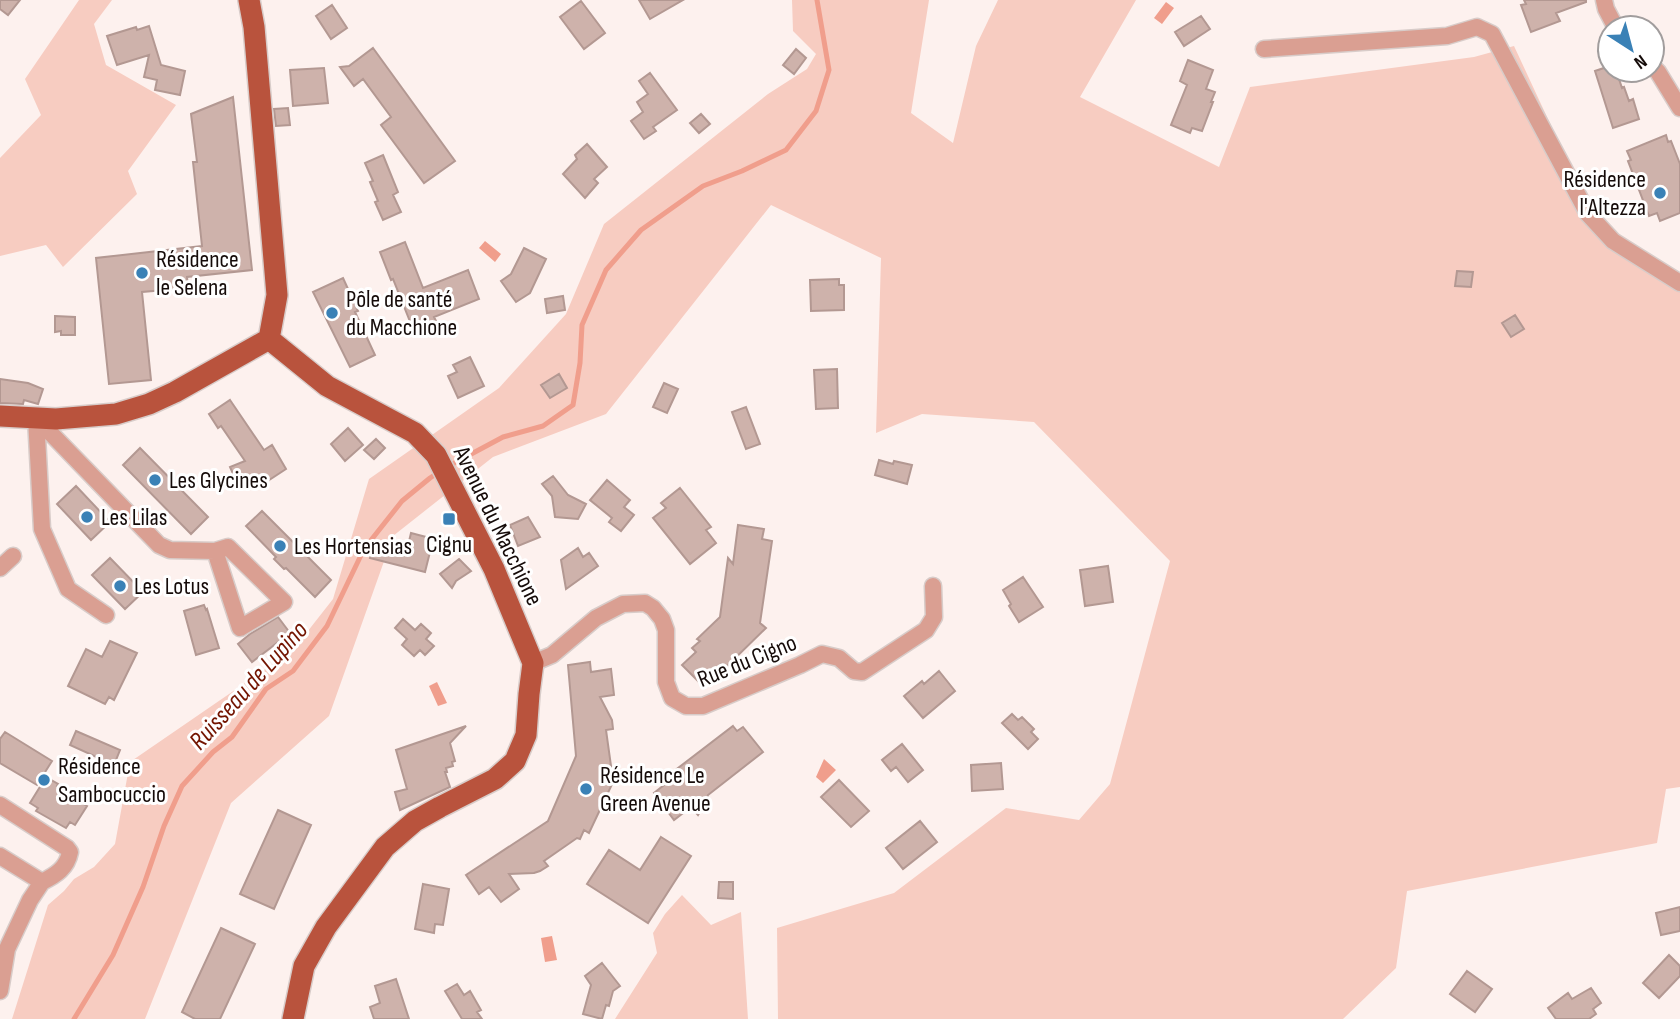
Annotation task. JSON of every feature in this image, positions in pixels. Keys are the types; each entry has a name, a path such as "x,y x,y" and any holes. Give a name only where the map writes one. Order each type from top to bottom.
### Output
{"main road":[{"path":"0,416 56,419 116,414 149,404 176,391 269,339 277,295 254,27 249,0"},
{"name":"Avenue du Macchione","path":"269,339 327,386 415,433 436,455 494,569 533,663 526,735 515,761 495,779 415,821 385,847 326,927 304,966 293,1019"}],"street":[{"path":"1264,49 1447,36 1476,27 1492,34 1588,215 1613,241 1680,283"},
{"path":"1665,84 1680,108"},
{"path":"36,418 159,545 170,551 215,551 228,547 284,603 240,628 215,551"},
{"path":"36,418 42,529 68,589 106,615"},
{"path":"0,568 13,556"},
{"name":"Rue du Cigno","path":"533,663 552,654 596,618 623,604 645,603 662,619 666,630 666,682 673,698 686,706 703,706 822,654 839,658 854,671 862,672 926,630 934,617 933,586"},
{"path":"0,805 70,852 63,869 42,883 30,900 7,949 0,991"},
{"path":"0,856 42,883"}],"shaded area":[{"path":"79,0 112,0 94,24 106,65 176,105 128,171 137,194 63,267 46,245 0,256 0,158 41,115 25,79"},
{"path":"792,0 929,0 911,113 953,143 976,46 998,0 1136,0 1080,97 1219,167 1250,87 1474,57 1514,46 1608,248 1680,292 1680,787 1666,789 1657,843 1407,891 1396,968 1343,1019 778,1019 777,928 894,893 1006,808 1079,820 1110,784 1170,561 1034,422 922,414 876,433 881,258 771,205 606,414 493,457 393,536 329,716 231,803 145,1019 12,1019 48,905 74,879 94,867 115,844 130,762 293,650 333,599 369,479 499,388 566,314 604,224 768,94 807,69 816,54 793,31"},
{"path":"1166,2 1174,8 1162,24 1154,18"},
{"path":"485,241 501,254 495,262 479,248"},
{"path":"437,682 447,703 438,706 429,686"},
{"path":"824,759 836,770 823,783 816,777"},
{"path":"682,895 711,925 741,912 748,1019 615,1019 657,953 653,933"},
{"path":"552,936 557,960 545,962 541,938"}],"building":[{"path":"0,0 20,0 8,15 0,9"},
{"path":"639,0 683,0 650,19"},
{"path":"1524,0 1586,2 1556,13 1560,21 1531,32 1521,5 1526,4"},
{"path":"581,1 605,33 584,49 560,17"},
{"path":"332,5 347,28 331,39 316,16"},
{"path":"1201,16 1210,29 1184,46 1175,32"},
{"path":"149,26 161,65 185,71 180,95 155,90 157,80 144,77 149,55 117,65 107,36"},
{"path":"373,48 455,161 424,183 381,125 391,117 363,79 354,86 340,67 349,66"},
{"path":"796,49 806,58 794,74 783,65"},
{"path":"1188,60 1213,70 1206,89 1215,92 1202,131 1192,128 1190,133 1171,125 1187,85 1180,81"},
{"path":"324,68 328,103 293,106 290,70"},
{"path":"650,73 677,110 653,127 656,131 644,139 631,121 643,112 637,102 648,94 639,81"},
{"path":"1599,84 1621,84 1629,101 1633,99 1639,119 1613,128"},
{"path":"233,97 252,270 187,277 188,288 142,292 151,380 109,384 96,258 202,246 191,114"},
{"path":"288,108 290,125 276,126 274,109"},
{"path":"701,114 710,124 699,133 690,123"},
{"name":"Résidence l'Altezza","path":"1666,135 1680,164 1680,213 1660,221 1657,213 1649,216 1628,161 1631,160 1627,151"},
{"path":"587,144 607,167 594,179 598,183 585,198 563,174 577,159 575,155"},
{"path":"383,155 398,192 393,195 401,212 383,220 375,202 378,201 370,182 373,181 365,163"},
{"path":"405,242 423,288 468,270 479,299 434,317 436,321 413,329 380,252"},
{"path":"524,248 546,259 530,293 516,302 501,281 511,274"},
{"path":"1457,271 1473,272 1471,287 1455,286"},
{"path":"343,278 375,355 350,367 313,292"},
{"path":"839,279 839,285 844,285 844,310 811,311 810,280"},
{"path":"563,296 565,310 547,313 545,299"},
{"path":"1515,315 1524,329 1511,337 1502,323"},
{"path":"55,316 75,317 75,335 55,332"},
{"path":"470,357 484,386 458,398 448,376 457,372 453,365"},
{"path":"837,369 838,408 816,409 814,370"},
{"path":"559,374 567,388 550,398 541,385"},
{"path":"0,379 28,383 43,389 38,404 24,400 23,404 0,403"},
{"path":"664,383 678,389 667,413 653,407"},
{"path":"230,400 264,450 272,445 286,469 263,484 256,479 238,485 230,467 245,461 221,426 218,428 209,414"},
{"path":"746,407 760,444 746,449 732,412"},
{"path":"348,428 363,445 345,461 331,444"},
{"path":"376,439 385,448 374,459 364,450"},
{"name":"Les Glycines","path":"140,448 208,517 191,534 123,465"},
{"path":"879,460 912,465 907,484 875,475"},
{"path":"553,476 568,495 586,504 578,519 555,517 552,496 542,484"},
{"path":"607,480 630,500 624,507 634,515 621,531 609,522 612,518 590,500"},
{"name":"Les Lilas","path":"76,486 110,522 91,540 57,504"},
{"path":"680,488 711,527 706,530 716,543 690,564 653,518 666,508 661,503"},
{"name":"Les Hortensias","path":"262,511 331,580 315,597 274,559 276,557 246,526"},
{"path":"528,517 540,537 518,546 510,525"},
{"path":"738,525 764,529 762,539 772,541 760,623 766,628 725,668 721,664 701,684 682,665 696,652 692,648 700,641 697,639 720,617 728,558 733,564"},
{"path":"411,533 430,538 428,547 431,548 425,572 370,558 373,548 406,554"},
{"path":"578,548 583,557 589,553 598,566 566,589 561,560"},
{"name":"Les Lotus","path":"110,558 143,592 125,609 92,575"},
{"path":"459,559 471,571 456,581 452,588 440,574"},
{"path":"1108,566 1113,602 1085,606 1080,570"},
{"path":"1023,577 1043,607 1019,622 1003,590"},
{"path":"204,605 219,648 196,655 184,611"},
{"path":"278,617 290,633 252,662 238,644"},
{"path":"403,619 415,630 421,624 431,633 426,639 434,646 425,655 420,650 414,656 402,645 407,639 395,628"},
{"path":"110,641 137,653 114,700 109,697 105,704 68,686 86,649 102,657"},
{"name":"Résidence Le Green Avenue","path":"590,662 591,672 611,669 614,695 600,697 612,720 613,729 606,730 612,773 609,778 614,780 589,833 584,830 580,839 577,838 544,861 548,866 540,871 509,874 519,889 501,902 489,887 479,894 466,875 548,821 576,756 568,665"},
{"path":"939,671 955,691 923,718 904,696"},
{"path":"1012,714 1018,720 1022,717 1034,729 1031,732 1038,739 1028,749 1002,723"},
{"path":"466,726 450,743 455,761 445,772 450,787 400,810 395,792 407,789 396,750"},
{"path":"733,726 737,731 743,727 763,752 708,795 698,815 691,807 674,820 654,793 664,785 661,781"},
{"path":"76,731 120,750 114,765 70,745"},
{"path":"5,732 52,761 37,785 0,763 0,739"},
{"path":"902,744 923,770 908,782 896,767 891,771 882,760"},
{"path":"1001,763 1003,789 972,791 971,765"},
{"path":"46,777 87,806 75,825 70,822 66,828 36,811 38,808 30,803"},
{"path":"839,780 869,811 851,827 821,797"},
{"path":"278,810 311,825 274,909 240,894"},
{"path":"920,821 937,842 903,869 886,848"},
{"path":"661,837 691,856 648,923 587,884 609,850 640,870"},
{"path":"719,882 733,882 733,899 718,898"},
{"path":"423,884 449,889 443,925 435,924 434,933 415,929"},
{"path":"1680,907 1680,931 1661,935 1656,913"},
{"path":"221,928 255,944 220,1019 195,1019 182,1012"},
{"path":"1669,955 1680,966 1680,976 1659,998 1643,983"},
{"path":"602,963 620,986 613,991 602,1019 583,1014 591,985 585,976"},
{"path":"1467,971 1492,989 1475,1012 1450,994"},
{"path":"396,979 409,1019 374,1019 370,1007 380,1003 375,986"},
{"path":"457,984 464,995 470,991 481,1010 477,1012 482,1019 462,1019 445,991"},
{"path":"1591,988 1601,1003 1593,1009 1596,1014 1589,1019 1556,1019 1548,1008 1568,993 1572,999"}],"waterway":[{"name":"Ruisseau de Lupino","path":"447,467 503,437 543,426 573,405 580,363 582,325 606,270 641,230 703,186 786,150 816,111 829,70 817,0"},
{"name":"Ruisseau de Lupino","path":"74,1019 113,955 182,786 213,752 232,737 266,689 293,671 327,626 364,549 402,501 439,472"}],"place":[{"name":"Résidence l'Altezza","path":"1660,193"},
{"name":"Résidence le Selena","path":"142,273"},
{"name":"Pôle de santé du Macchione","path":"332,313"},
{"name":"Les Glycines","path":"155,480"},
{"name":"Les Lilas","path":"87,517"},
{"name":"Cignu","path":"449,519"},
{"name":"Les Hortensias","path":"280,546"},
{"name":"Les Lotus","path":"120,586"},
{"name":"Résidence Sambocuccio","path":"44,780"},
{"name":"Résidence Le Green Avenue","path":"586,789"}]}
